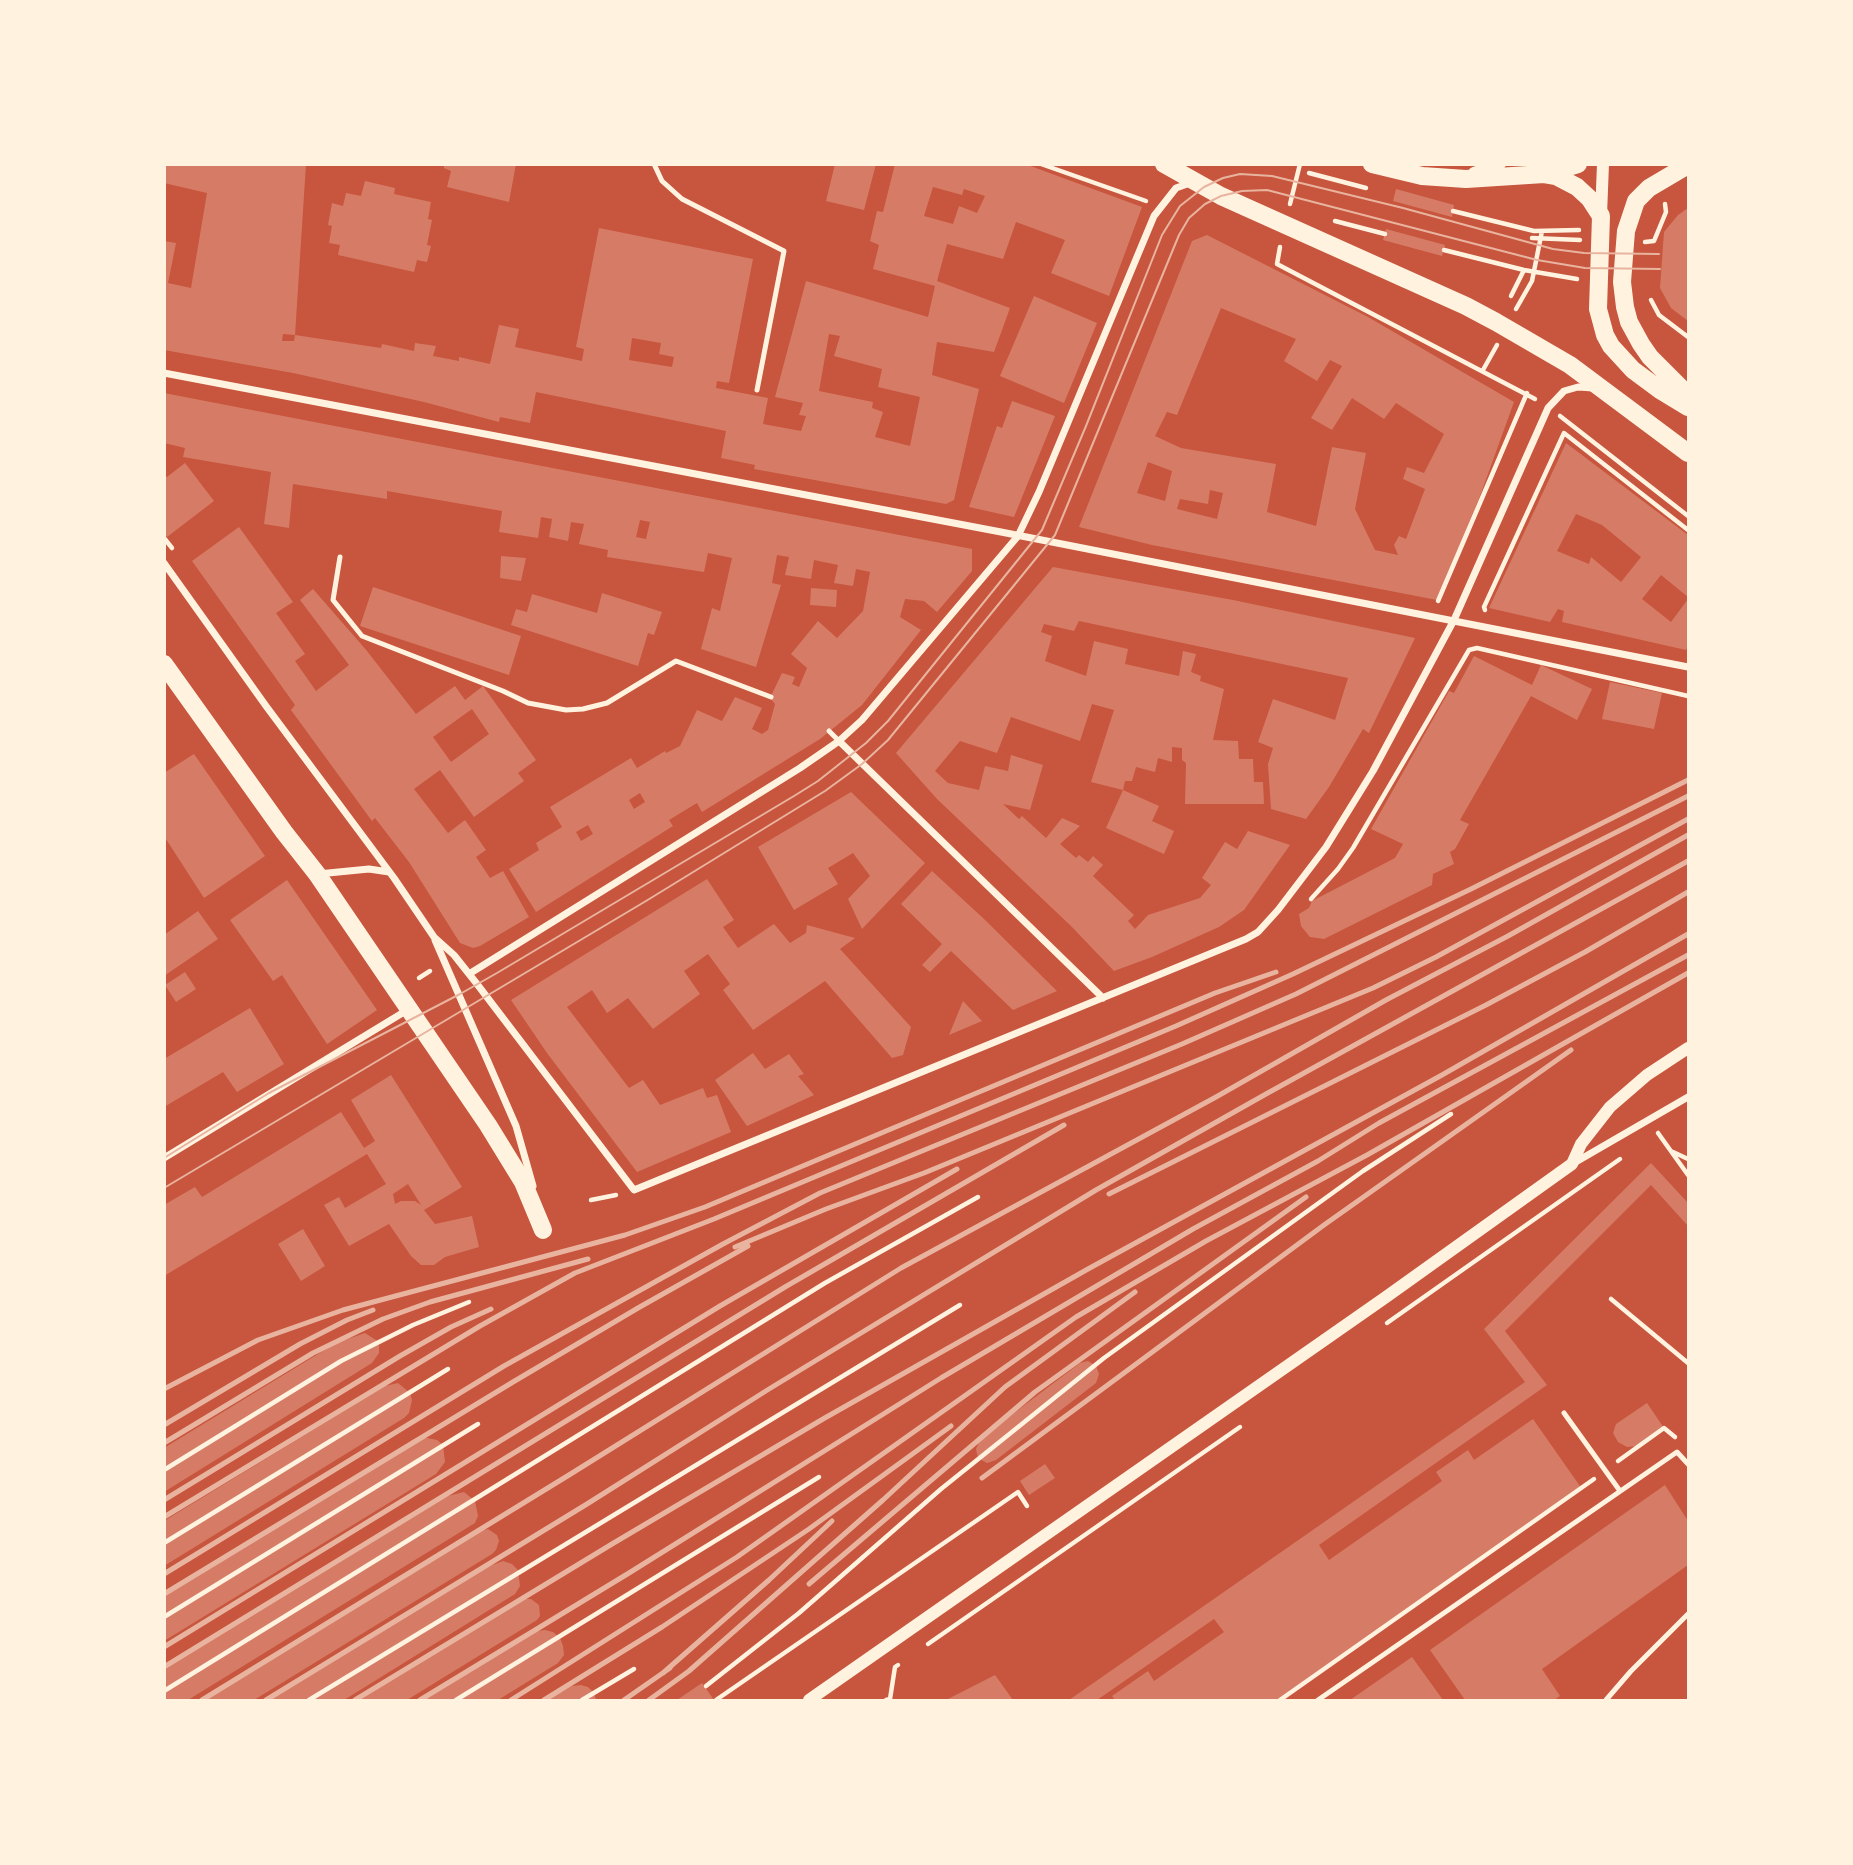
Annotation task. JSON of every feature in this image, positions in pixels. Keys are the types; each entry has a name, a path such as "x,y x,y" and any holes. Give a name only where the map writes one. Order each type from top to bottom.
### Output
{"main road":[{"path":"1164,164 1221,196 1466,306 1570,365 1689,453"},
{"path":"1372,164 1422,176 1486,179 1544,174 1578,164"},
{"path":"1689,165 1649,188 1636,201 1626,231 1622,282 1627,315 1650,357 1689,395"},
{"path":"1544,174 1556,176 1577,187 1590,199 1595,222 1600,318 1605,335 1633,370 1689,407"},
{"path":"164,664 317,874 409,1009 511,1161 542,1226"}],"street":[{"path":"1448,178 1500,164"},
{"path":"1595,222 1603,164"},
{"path":"469,974 789,776 839,741 862,720 1018,536 1039,492 1154,216 1176,188 1198,183"},
{"path":"164,373 1689,667"},
{"path":"433,937 454,955 634,1191 1246,939 1267,923 1326,847 1358,797 1454,620 1553,401 1564,391 1578,387 1594,389 1617,398"},
{"path":"164,564 390,872 433,937 522,1139 542,1226"},
{"path":"839,741 1103,998"},
{"path":"317,874 369,869 390,872"},
{"path":"164,1158 409,1009"},
{"path":"1572,1164 1581,1143 1610,1107 1647,1074 1689,1048"},
{"path":"809,1700 1375,1305 1572,1164 1689,1097"}],"lane":[{"path":"654,164 662,181 682,199 784,251 757,390"},
{"path":"340,557 333,600 362,636 528,703 566,710 607,703 676,661 771,697"},
{"path":"829,731 839,741"},
{"path":"1564,1413 1620,1491"},
{"path":"1318,1700 1677,1452 1689,1464"},
{"path":"1606,1700 1631,1671 1689,1614"}],"path":[{"path":"1041,164 1147,201"},
{"path":"1290,206 1300,164"},
{"path":"1309,173 1370,188"},
{"path":"1640,242 1654,241 1666,212 1665,204"},
{"path":"1453,211 1542,232 1595,222"},
{"path":"1325,218 1385,234"},
{"path":"1519,304 1534,272 1542,232"},
{"path":"1532,238 1590,240"},
{"path":"1444,250 1524,270 1585,280"},
{"path":"1277,264 1527,393 1437,603"},
{"path":"1511,296 1524,270"},
{"path":"1651,300 1659,315 1689,337"},
{"path":"1562,418 1689,516"},
{"path":"1487,613 1484,607 1564,433 1689,530"},
{"path":"1477,648 1689,696"},
{"path":"419,978 434,968"},
{"path":"709,1684 799,1613 941,1489 1104,1358 1363,1171 1451,1114"},
{"path":"1647,1140 1667,1127"},
{"path":"1658,1132 1689,1175"},
{"path":"1670,1151 1689,1159"},
{"path":"1378,1329 1625,1155"},
{"path":"591,1200 608,1196"},
{"path":"164,1691 825,1283 978,1197"},
{"path":"1611,1299 1689,1363"},
{"path":"164,1470 341,1361 414,1325 469,1302"},
{"path":"309,1700 960,1306"},
{"path":"164,1543 448,1369"},
{"path":"917,1652 1249,1420"},
{"path":"164,1616 478,1424"},
{"path":"1280,1700 1664,1428 1680,1441"},
{"path":"456,1700 818,1477"},
{"path":"716,1700 1018,1492 1027,1506"},
{"path":"886,1700 890,1699 895,1667 906,1659"},
{"path":"582,1700 634,1668"}],"building":[{"path":"164,164 306,164 295,335 381,348 382,344 414,351 415,343 436,346 433,356 459,361 459,357 490,364 499,325 519,329 515,347 582,361 584,349 576,347 599,228 753,259 729,383 717,381 716,388 768,398 763,424 801,431 806,416 799,415 803,403 775,397 806,281 928,317 935,286 873,269 879,245 870,241 877,211 883,212 895,164 1025,164 1142,207 1109,296 1051,273 1065,240 1016,222 1003,259 947,244 937,281 1010,308 994,352 937,342 932,375 979,389 954,500 946,504 754,469 755,465 721,458 726,431 536,392 530,423 500,417 499,422 424,402 293,373 164,350 164,241 176,243 168,283 191,288 207,193 164,183","holes":["933,187 962,195 964,189 985,196 977,213 959,206 953,224 924,216","283,334 295,335 294,341 282,341","829,334 840,336 834,356 882,369 878,387 920,397 910,446 875,437 883,412 872,408 873,402 819,391","632,338 661,343 659,354 674,357 672,367 629,360"]},
{"path":"444,164 516,164 509,202 447,187 451,171 444,168"},
{"path":"835,164 876,164 864,210 826,201"},
{"path":"365,181 395,188 394,194 431,202 428,219 432,220 427,245 431,246 427,262 417,260 414,272 338,255 340,245 329,243 332,226 328,225 332,203 343,206 346,193 361,196"},
{"path":"1396,189 1454,205 1452,217 1393,201"},
{"path":"1688,208 1688,321 1671,308 1660,288 1664,232 1678,215"},
{"path":"1386,229 1445,245 1442,256 1383,240"},
{"path":"1207,235 1368,317 1514,402 1480,496 1437,600 1152,545 1079,527 1192,241","holes":["1221,308 1296,339 1284,361 1317,381 1330,360 1342,366 1311,418 1332,430 1352,398 1384,419 1396,403 1444,434 1424,473 1407,467 1403,479 1425,489 1406,539 1399,536 1394,545 1398,555 1375,550 1355,509 1366,453 1332,447 1316,526 1267,512 1276,464 1181,448 1155,436 1167,412 1177,415","1148,462 1172,471 1165,501 1137,493","1210,490 1223,493 1217,519 1177,509 1180,499 1208,504"]},
{"path":"1034,296 1097,323 1064,403 1000,376"},
{"path":"164,393 972,549 972,571 937,612 924,601 905,599 900,617 921,630 862,705 820,739 702,812 697,803 669,820 673,826 536,912 509,869 539,850 536,843 562,827 550,807 631,758 637,768 665,751 666,753 680,746 697,710 722,721 735,697 762,708 752,729 762,734 768,730 775,704 770,698 782,673 795,677 792,684 799,687 807,668 791,654 818,621 837,638 863,611 870,572 856,569 853,586 834,583 838,565 814,560 811,579 785,575 789,557 777,555 772,583 781,585 756,667 701,649 712,608 720,611 732,558 708,553 704,572 607,557 608,550 579,544 584,524 571,522 568,541 549,537 552,519 541,517 538,538 499,532 502,511 387,491 387,499 293,484 289,528 264,524 271,472 183,457 185,448 164,443","holes":["640,520 650,522 646,539 636,537","640,793 645,802 634,809 629,800","588,825 593,834 581,841 576,832"]},
{"path":"1012,401 1055,416 1014,517 969,507 997,426 1002,428"},
{"path":"1566,443 1688,535 1688,597 1661,575 1642,599 1671,622 1688,599 1686,650 1562,622 1564,611 1558,609 1550,622 1489,608","holes":["1576,514 1602,525 1641,557 1621,582 1591,557 1589,564 1557,551"]},
{"path":"185,463 214,501 167,537 164,533 164,474 167,477"},
{"path":"239,527 293,602 276,613 305,654 295,661 316,691 349,665 300,600 313,589 367,651 416,714 455,686 465,700 483,686 536,760 518,773 524,781 474,817 440,770 414,789 448,833 465,820 486,850 476,857 490,878 503,871 529,917 480,946 473,948 460,943 409,862 375,818 372,821 291,710 295,705 192,561","holes":["472,709 489,734 451,762 433,737"]},
{"path":"501,556 526,558 521,581 500,578"},
{"path":"1053,567 1233,600 1415,638 1369,733 1363,729 1329,787 1306,819 1271,809 1268,764 1273,748 1258,742 1273,699 1335,720 1348,678 1079,621 1074,631 1044,624 1041,632 1052,636 1045,661 1086,676 1094,641 1128,649 1125,664 1179,676 1183,651 1196,654 1191,672 1201,676 1200,681 1224,689 1213,740 1238,741 1239,759 1253,759 1254,782 1263,782 1264,804 1185,804 1186,763 1182,760 1182,748 1172,747 1172,762 1158,758 1155,772 1136,767 1132,781 1125,781 1123,790 1091,782 1114,710 1092,704 1080,741 1011,717 997,753 960,741 935,771 948,783 979,790 985,766 1008,771 1011,755 1043,765 1030,810 1003,804 1019,819 1022,816 1046,838 1062,818 1080,826 1060,844 1076,858 1079,855 1088,862 1093,856 1103,865 1093,876 1134,915 1128,921 1135,929 1148,915 1200,898 1211,885 1202,878 1225,842 1237,849 1248,831 1290,845 1244,910 1219,927 1114,971 1071,926 937,799 896,753"},
{"path":"373,587 521,636 509,675 360,626"},
{"path":"811,588 837,590 836,607 810,605"},
{"path":"602,593 662,612 654,635 648,633 638,666 511,625 516,609 527,612 532,594 597,613"},
{"path":"1474,656 1532,685 1541,665 1592,689 1577,720 1531,696 1460,820 1469,824 1455,849 1450,852 1454,864 1433,874 1432,885 1324,939 1310,937 1301,926 1299,914 1309,908 1312,901 1395,858 1403,844 1371,829 1449,691 1454,693"},
{"path":"1610,682 1662,693 1654,729 1602,719"},
{"path":"194,754 265,856 204,898 164,836 164,773"},
{"path":"1123,790 1159,806 1152,821 1174,831 1164,854 1106,828"},
{"path":"851,792 925,863 862,929 848,899 870,876 853,853 828,868 838,884 794,910 758,847"},
{"path":"932,871 1057,991 1013,1010 951,951 930,972 922,965 942,944 901,904"},
{"path":"707,879 734,920 723,927 738,948 774,924 790,943 806,933 807,925 855,938 840,949 911,1027 903,1055 892,1058 825,981 753,1030 723,990 730,984 708,954 684,971 700,994 653,1029 628,998 607,1013 592,990 567,1007 629,1088 643,1080 660,1105 703,1088 707,1098 717,1095 731,1132 637,1172 547,1053 511,1000"},
{"path":"287,880 377,1010 327,1044 282,975 273,981 230,920"},
{"path":"198,911 218,939 164,976 164,935"},
{"path":"185,972 196,989 176,1002 165,985"},
{"path":"963,1001 982,1021 949,1035"},
{"path":"250,1008 284,1064 237,1092 223,1072 164,1107 164,1059"},
{"path":"753,1053 765,1069 789,1054 804,1074 798,1076 814,1095 747,1126 715,1080"},
{"path":"391,1075 462,1187 424,1210 435,1224 472,1216 479,1247 445,1257 434,1265 421,1265 411,1256 389,1224 349,1246 324,1205 339,1197 345,1208 386,1184 367,1154 164,1276 164,1205 195,1187 202,1197 341,1112 364,1148 375,1141 351,1100","holes":["408,1184 421,1205 415,1201 395,1204 393,1194"]},
{"path":"1651,1163 1688,1203 1688,1226 1651,1185 1505,1331 1547,1385 1319,1545 1329,1560 1442,1481 1436,1472 1468,1450 1474,1460 1533,1419 1582,1489 1280,1700 1115,1700 1112,1696 1148,1671 1154,1681 1224,1632 1214,1619 1097,1700 1069,1700 1525,1382 1484,1329"},
{"path":"303,1229 325,1266 301,1281 278,1244"},
{"path":"365,1333 379,1342 379,1353 372,1363 164,1492 164,1448 336,1343"},
{"path":"1088,1361 1096,1366 1099,1374 1096,1383 996,1460 987,1463 978,1458 976,1449 980,1439 1080,1363"},
{"path":"398,1383 410,1393 412,1400 409,1413 404,1418 164,1566 164,1521 385,1386"},
{"path":"1647,1403 1664,1428 1639,1446 1627,1447 1618,1442 1613,1433 1616,1424"},
{"path":"422,1437 437,1440 443,1445 445,1462 436,1474 164,1641 164,1594 414,1439"},
{"path":"1045,1464 1055,1478 1029,1495 1020,1481"},
{"path":"1665,1485 1688,1521 1688,1565 1542,1669 1560,1696 1554,1700 1465,1700 1430,1650"},
{"path":"464,1492 475,1501 478,1516 475,1523 188,1700 164,1700 164,1670 448,1496"},
{"path":"488,1529 497,1535 499,1541 492,1554 254,1700 204,1700 479,1531"},
{"path":"503,1561 518,1570 520,1586 515,1594 344,1700 269,1700 487,1567"},
{"path":"525,1599 531,1599 539,1605 540,1616 537,1620 407,1700 360,1700"},
{"path":"545,1630 560,1638 564,1655 558,1663 498,1700 424,1700 537,1631"},
{"path":"1412,1657 1443,1700 1350,1700"},
{"path":"995,1675 1013,1700 946,1700"},
{"path":"702,1683 714,1700 677,1700"},
{"path":"581,1685 594,1693 596,1700 546,1700 572,1686"}],"tram line":[{"path":"164,1158 269,1093 497,973 794,796 818,781 866,743 888,721 1042,530 1162,235 1180,206 1204,187 1240,174 1272,176 1553,249 1584,253 1659,254"},
{"path":"164,1188 646,901 825,791 862,764 888,740 1055,535 1179,235 1189,218 1205,204 1221,196 1242,191 1267,190 1537,260 1585,268 1660,269"}],"railway":[{"path":"164,1517 480,1326 575,1273 714,1219 1176,1026 1293,974 1471,889 1688,780"},
{"path":"164,1574 504,1366 820,1193 1182,1044 1296,994 1688,796"},
{"path":"735,1247 826,1209 924,1173 1373,988 1436,957 1688,819"},
{"path":"202,1700 901,1268 1688,835"},
{"path":"266,1700 1096,1190 1688,861"},
{"path":"1109,1194 1486,1005 1688,892"},
{"path":"355,1700 823,1419 1088,1269 1442,1075 1688,934"},
{"path":"420,1700 941,1378 1193,1229 1318,1161 1379,1123 1688,955"},
{"path":"164,1389 258,1340 343,1310 625,1235 705,1207 1215,993 1276,972"},
{"path":"511,1700 737,1557 1076,1317 1206,1241 1367,1155 1688,973"},
{"path":"982,1478 1324,1225 1571,1050"},
{"path":"164,1667 785,1287 1064,1125"},
{"path":"164,1647 720,1306 957,1169"},
{"path":"809,1584 1035,1392 1306,1197"},
{"path":"164,1594 513,1382 748,1246"},
{"path":"164,1443 313,1353 383,1319 430,1302 588,1259"},
{"path":"649,1700 689,1671 883,1500 1005,1387 1135,1292"},
{"path":"164,1500 400,1356 451,1327 491,1309"},
{"path":"164,1425 300,1344 373,1310"},
{"path":"544,1700 662,1627 809,1529 951,1426"},
{"path":"663,1673 832,1521"},
{"path":"624,1700 670,1668"}]}
